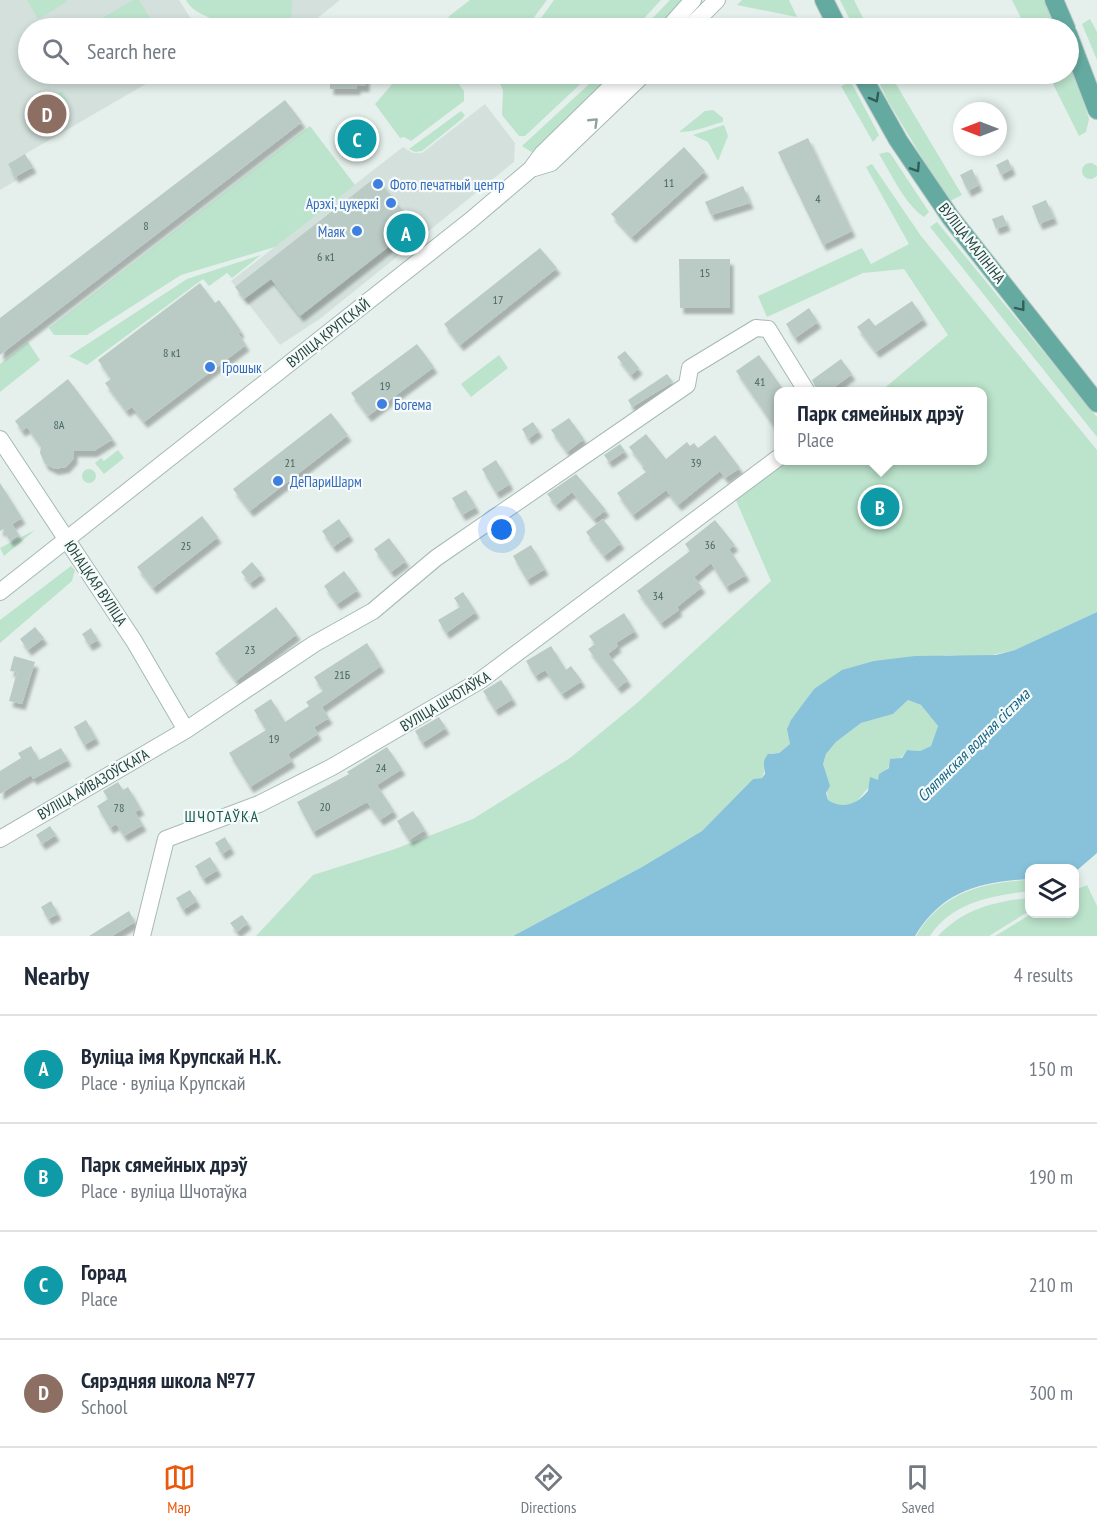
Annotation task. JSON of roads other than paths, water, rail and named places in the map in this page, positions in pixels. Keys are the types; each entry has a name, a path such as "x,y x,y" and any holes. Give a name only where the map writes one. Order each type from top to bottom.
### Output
{"main road":[{"path":"824,0 833,18"},
{"path":"1054,0 1062,18"},
{"path":"1079,63 1097,111"},
{"name":"ВУЛІЦА МАЛІНІНА","path":"867,84 898,140 951,218 1097,403"}],"street":[{"path":"677,18 693,0"},
{"path":"699,18 717,0"},
{"name":"ВУЛІЦА КРУПСКАЙ","path":"0,592 448,239 531,169 542,154 614,84"},
{"name":"ВУЛІЦА КРУПСКАЙ","path":"531,169 551,163 634,84"},
{"path":"186,730 315,644 374,611 436,558 687,385 690,368 756,328 768,329 804,387"},
{"name":"ЮНАЦКАЯ ВУЛІЦА","path":"0,439 134,641 186,730"},
{"name":"ВУЛІЦА ШЧОТАЎКА","path":"142,936 166,839 259,804 332,767 481,681 648,558 774,461"},
{"name":"ВУЛІЦА АЙВАЗОЎСКАГА","path":"0,839 186,730"}],"water":[{"name":"Сляпянская водная сістэма","path":"1097,612 1097,853 1079,869 1079,864 1025,864 1025,879 978,886 963,892 937,909 915,936 513,936 642,867 702,831 753,779 762,778 765,774 764,762 768,754 779,753 790,744 787,729 791,720 814,689 842,670 874,661 915,656 996,655 1015,650","holes":["908,700 921,705 938,726 931,746 920,751 907,750 902,758 890,759 889,768 879,774 878,780 870,777 868,791 859,799 844,805 828,800 826,793 830,786 823,764 826,754 836,742 861,723 893,714"]}],"place":[{"name":"Сярэдняя школа №77","path":"47,114"},
{"name":"Горад","path":"357,139"},
{"name":"Фото печатный центр","path":"378,184"},
{"name":"Арэхі, цукеркі","path":"391,203"},
{"name":"Маяк","path":"357,231"},
{"name":"Вуліца імя Крупскай Н.К.","path":"406,233"},
{"name":"Грошык","path":"210,367"},
{"name":"Богема","path":"382,404"},
{"name":"ДеПариШарм","path":"278,481"},
{"name":"Парк сямейных дрэў","path":"880,507"}],"district":[{"name":"ШЧОТАЎКА","path":"222,816"}]}
